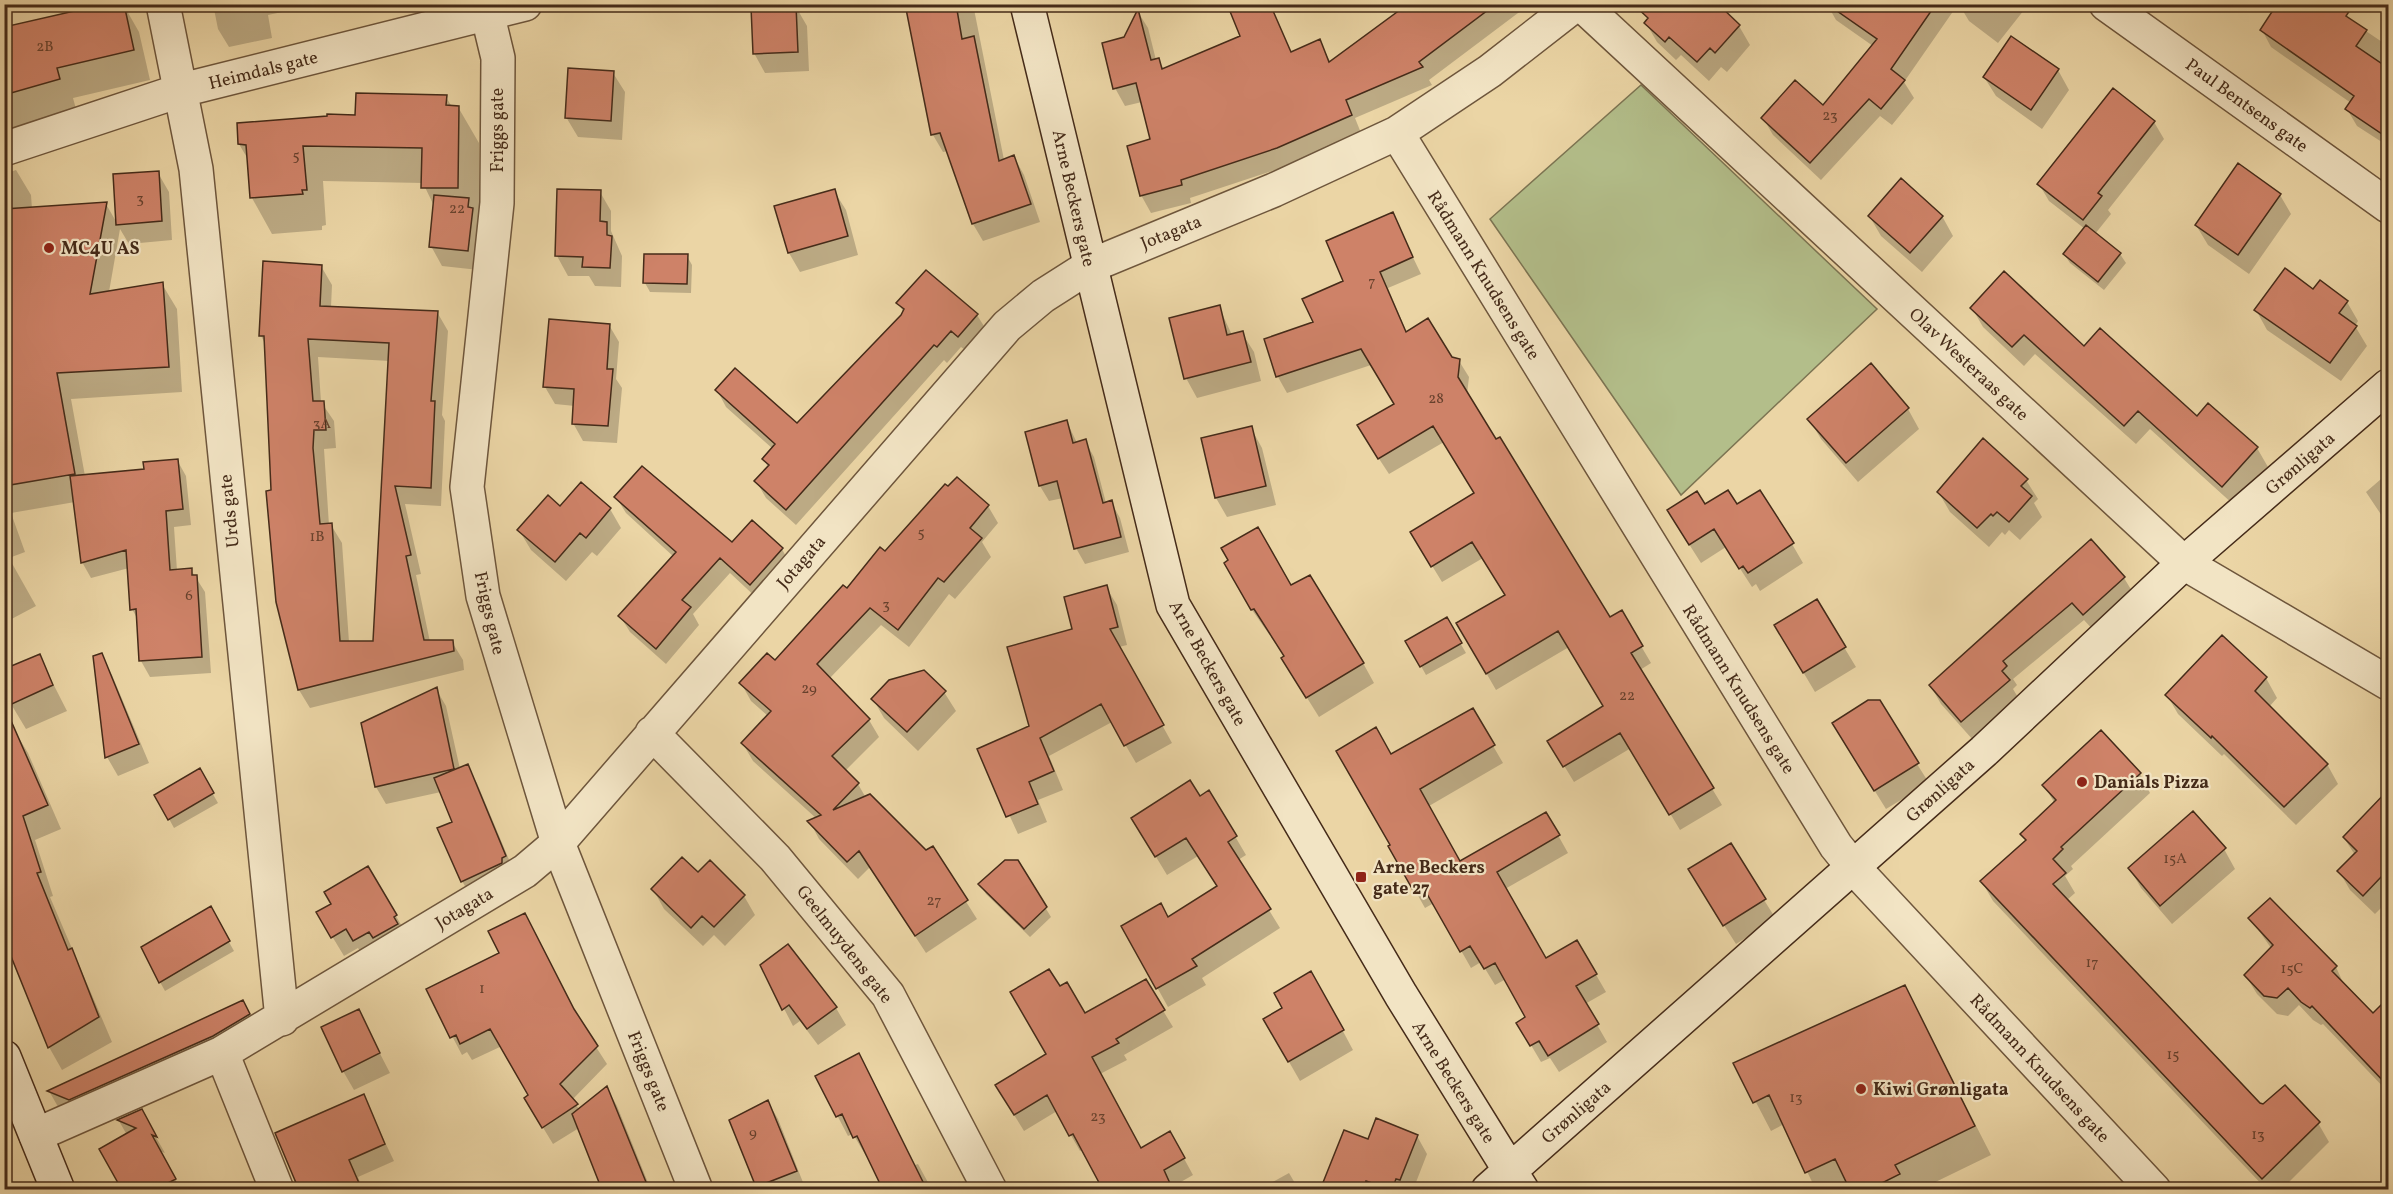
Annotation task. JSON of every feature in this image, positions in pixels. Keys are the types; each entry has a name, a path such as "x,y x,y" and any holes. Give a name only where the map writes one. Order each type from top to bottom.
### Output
{"street":[{"name":"Urds gate","path":"163,4 196,169 282,1019"},
{"name":"Heimdals gate","path":"4,149 182,90 486,9 525,4"},
{"name":"Arne Beckers gate","path":"1027,4 1173,605 1506,1183"},
{"name":"Jotagata","path":"36,1135 222,1053 525,871 558,843 1007,326 1042,296 1090,266 1274,190 1396,133 1491,71 1576,4"},
{"name":"Olav Westeraas gate","path":"1581,4 2184,563 2388,682"},
{"name":"Paul Bentsens gate","path":"2106,4 2388,206"},
{"name":"Friggs gate","path":"486,9 498,58 497,202 467,487 483,596 558,843 696,1190"},
{"name":"Rådmann Knudsens gate","path":"1396,133 1836,846 2154,1190"},
{"name":"Grønligata","path":"1506,1183 1984,751 2184,563 2388,386"},
{"name":"Geelmuydens gate","path":"651,734 776,858 888,995 990,1190"},
{"path":"222,1053 277,1190"},
{"path":"4,1057 58,1190"}],"green space":[{"path":"1641,85 1877,309 1681,495 1490,219"}],"building":[{"path":"105,4 124,4 134,50 57,68 60,79 4,95 4,27"},
{"path":"905,4 956,4 962,39 974,36 999,161 1014,155 1031,204 972,224 940,133 931,135"},
{"path":"1227,4 1270,4 1291,52 1320,39 1329,62 1408,4 1496,4 1419,62 1423,67 1346,100 1352,115 1277,148 1181,180 1182,185 1140,196 1127,146 1150,139 1136,83 1113,89 1102,43 1124,37 1138,9 1151,60 1159,58 1162,69 1240,36"},
{"path":"1633,4 1718,4 1740,25 1715,53 1710,48 1697,62 1669,37 1665,42 1644,23 1648,18"},
{"path":"1827,4 1936,4 1891,69 1905,80 1881,109 1869,99 1810,163 1761,118 1795,80 1823,105 1877,39"},
{"path":"2277,4 2354,4 2346,16 2367,30 2356,46 2388,68 2388,138 2345,109 2354,96 2260,30"},
{"path":"796,5 798,52 753,54 751,7"},
{"path":"2011,36 2059,69 2031,110 1983,77"},
{"path":"568,68 614,71 611,121 565,118"},
{"path":"2113,88 2155,121 2098,193 2102,196 2083,220 2037,184"},
{"path":"356,93 447,95 446,105 459,106 458,188 421,188 422,148 303,146 307,190 302,190 303,194 250,198 246,145 238,144 237,123 327,116 327,114 355,115"},
{"path":"2238,163 2281,194 2238,255 2195,225"},
{"path":"159,171 162,221 116,225 113,174"},
{"path":"1901,178 1943,216 1910,253 1868,216"},
{"path":"557,189 601,190 600,221 607,222 607,235 612,236 610,268 582,267 583,257 555,256"},
{"path":"835,189 848,236 788,253 774,206"},
{"path":"434,195 469,198 468,207 473,208 468,251 429,247"},
{"path":"107,202 90,294 163,282 169,367 57,373 75,474 4,486 4,209"},
{"path":"1393,212 1413,257 1380,272 1406,332 1428,318 1452,357 1460,359 1458,377 1496,439 1500,437 1610,617 1622,610 1643,646 1631,653 1714,788 1669,815 1620,733 1563,767 1547,741 1603,706 1558,631 1486,674 1456,623 1505,595 1472,542 1431,567 1410,532 1474,493 1433,426 1378,459 1357,425 1394,404 1361,349 1276,377 1264,339 1313,322 1302,299 1343,281 1326,241"},
{"path":"2086,225 2121,253 2098,282 2063,254"},
{"path":"644,254 688,254 687,284 643,283"},
{"path":"263,261 322,265 320,306 438,311 431,401 435,401 431,488 395,486 411,555 406,556 424,640 453,640 454,651 298,690 276,602 266,491 271,490 264,336 259,336","holes":["308,339 389,343 373,641 340,641 332,523 320,524 313,448 314,430 326,430 324,401 313,401"]},
{"path":"2285,268 2313,289 2320,280 2348,301 2339,313 2357,326 2330,363 2254,310"},
{"path":"926,270 978,314 958,337 951,331 937,347 934,345 786,510 754,481 769,465 762,459 775,444 715,390 735,368 797,423 901,315 904,309 896,303"},
{"path":"2004,271 2084,346 2100,328 2197,416 2208,403 2258,447 2222,487 2138,411 2124,426 2024,335 2012,347 1970,308"},
{"path":"1220,305 1227,335 1243,331 1251,362 1184,379 1169,318"},
{"path":"549,319 610,324 607,369 613,369 608,426 572,424 574,389 543,387"},
{"path":"1871,363 1909,408 1846,463 1807,419"},
{"path":"1067,420 1073,443 1086,439 1103,503 1112,500 1121,537 1074,549 1057,481 1039,486 1025,432"},
{"path":"1252,426 1266,486 1215,498 1201,438"},
{"path":"1983,438 2028,479 2021,486 2032,496 2009,522 1997,512 1993,516 1991,514 1977,528 1937,492"},
{"path":"178,459 183,509 166,511 170,570 192,568 192,575 197,575 202,657 139,661 136,609 130,610 126,550 81,563 70,476 144,469 143,462"},
{"path":"642,466 732,542 752,520 783,548 750,585 720,558 682,600 691,607 656,649 618,616 676,552 614,497"},
{"path":"957,477 989,505 970,528 982,538 944,582 938,578 898,630 870,608 817,664 870,719 832,756 859,783 833,810 870,794 926,850 933,846 968,900 915,936 859,851 847,862 807,821 821,815 741,743 771,711 739,683 767,653 775,660 843,585 847,588 880,547 885,551 945,484 948,486"},
{"path":"581,482 611,508 586,538 580,533 555,562 517,530 548,495 560,506"},
{"path":"1728,490 1737,504 1760,490 1794,543 1748,573 1743,566 1739,569 1714,529 1689,545 1667,510 1697,491 1705,504"},
{"path":"1258,527 1291,585 1310,575 1364,663 1306,698 1281,658 1284,656 1254,609 1251,610 1224,563 1228,560 1221,548"},
{"path":"2091,539 2125,577 2083,615 2072,603 2003,661 2007,666 2002,671 2010,680 1961,722 1929,685"},
{"path":"1107,585 1118,627 1110,629 1164,725 1124,746 1101,704 1040,738 1054,771 1029,782 1038,804 1006,817 977,749 1029,726 1007,647 1072,629 1064,597"},
{"path":"1817,599 1846,647 1803,673 1774,625"},
{"path":"1447,617 1462,643 1420,667 1405,641"},
{"path":"2222,635 2267,677 2255,691 2328,764 2284,807 2212,736 2211,738 2165,695"},
{"path":"102,653 139,744 105,758 93,656"},
{"path":"40,654 53,685 5,707 48,805 23,816 41,872 37,873 68,950 72,948 99,1017 48,1048 4,939 4,669"},
{"path":"924,670 946,691 907,732 871,699 889,680"},
{"path":"437,687 454,769 375,787 361,723"},
{"path":"1868,700 1880,700 1919,763 1874,791 1832,723"},
{"path":"1473,708 1495,745 1420,789 1460,861 1546,812 1560,835 1497,872 1546,958 1577,940 1597,974 1576,986 1599,1024 1548,1056 1539,1041 1530,1046 1516,1023 1525,1017 1495,963 1484,969 1470,946 1460,952 1423,887 1414,892 1336,751 1376,727 1391,754"},
{"path":"2101,730 2141,773 2061,847 2063,849 2053,859 2066,873 2053,884 2260,1103 2263,1104 2285,1085 2320,1122 2262,1179 1980,881 2026,840 2020,834 2056,800 2042,785"},
{"path":"468,764 506,856 502,858 502,863 461,882 437,828 452,822 434,778"},
{"path":"200,768 214,793 168,820 154,795"},
{"path":"1190,780 1200,796 1209,790 1237,836 1228,842 1271,909 1192,959 1197,966 1156,989 1121,926 1161,903 1168,917 1217,886 1186,838 1155,857 1131,818"},
{"path":"2388,790 2388,881 2382,876 2363,896 2337,871 2357,851 2343,837"},
{"path":"2193,811 2226,848 2160,906 2128,868"},
{"path":"1731,843 1766,899 1723,926 1688,869"},
{"path":"682,857 698,872 710,860 745,895 714,927 702,916 691,928 651,889"},
{"path":"1005,860 1018,860 1047,907 1024,929 978,884"},
{"path":"368,866 397,915 394,917 398,924 373,938 369,932 353,941 346,929 331,938 316,912 331,904 324,892"},
{"path":"2270,898 2337,966 2332,971 2373,1013 2388,998 2388,1086 2312,1006 2310,1008 2301,1002 2288,988 2277,998 2264,996 2244,975 2273,945 2248,918"},
{"path":"211,906 230,941 159,983 141,947"},
{"path":"525,913 574,1009 598,1046 560,1084 578,1104 542,1128 524,1098 528,1095 490,1029 460,1044 456,1035 450,1038 426,989 499,953 488,931"},
{"path":"788,944 837,1007 807,1029 789,1005 782,1010 760,965"},
{"path":"1049,969 1060,986 1067,982 1085,1013 1146,979 1165,1010 1116,1039 1119,1043 1092,1057 1141,1148 1170,1131 1185,1158 1164,1170 1173,1190 1103,1190 1073,1134 1069,1136 1047,1095 1014,1115 995,1085 1046,1054 1010,992"},
{"path":"1311,971 1344,1030 1288,1062 1263,1019 1282,1008 1274,993"},
{"path":"1905,985 1975,1126 1895,1165 1900,1174 1868,1190 1850,1190 1835,1159 1805,1173 1769,1095 1753,1103 1733,1063"},
{"path":"243,1000 250,1014 213,1036 69,1100 47,1091"},
{"path":"359,1009 380,1053 342,1072 321,1027"},
{"path":"859,1053 927,1190 883,1190 857,1136 853,1138 842,1114 836,1117 815,1076"},
{"path":"607,1086 646,1182 628,1190 602,1190 572,1114"},
{"path":"364,1094 385,1144 349,1160 362,1190 299,1190 275,1133"},
{"path":"768,1100 797,1171 756,1187 729,1120"},
{"path":"142,1109 157,1137 152,1135 176,1179 154,1190 122,1190 99,1149 136,1128 117,1120"},
{"path":"1376,1118 1418,1135 1400,1180 1396,1179 1392,1190 1366,1181 1363,1190 1320,1190 1344,1130 1368,1139"}],"place":[{"name":"MC4U AS","path":"49,248"},
{"name":"Danials Pizza","path":"2082,782"},
{"name":"Arne Beckers gate 27","path":"1361,877"},
{"name":"Kiwi Grønligata","path":"1861,1089"}]}
